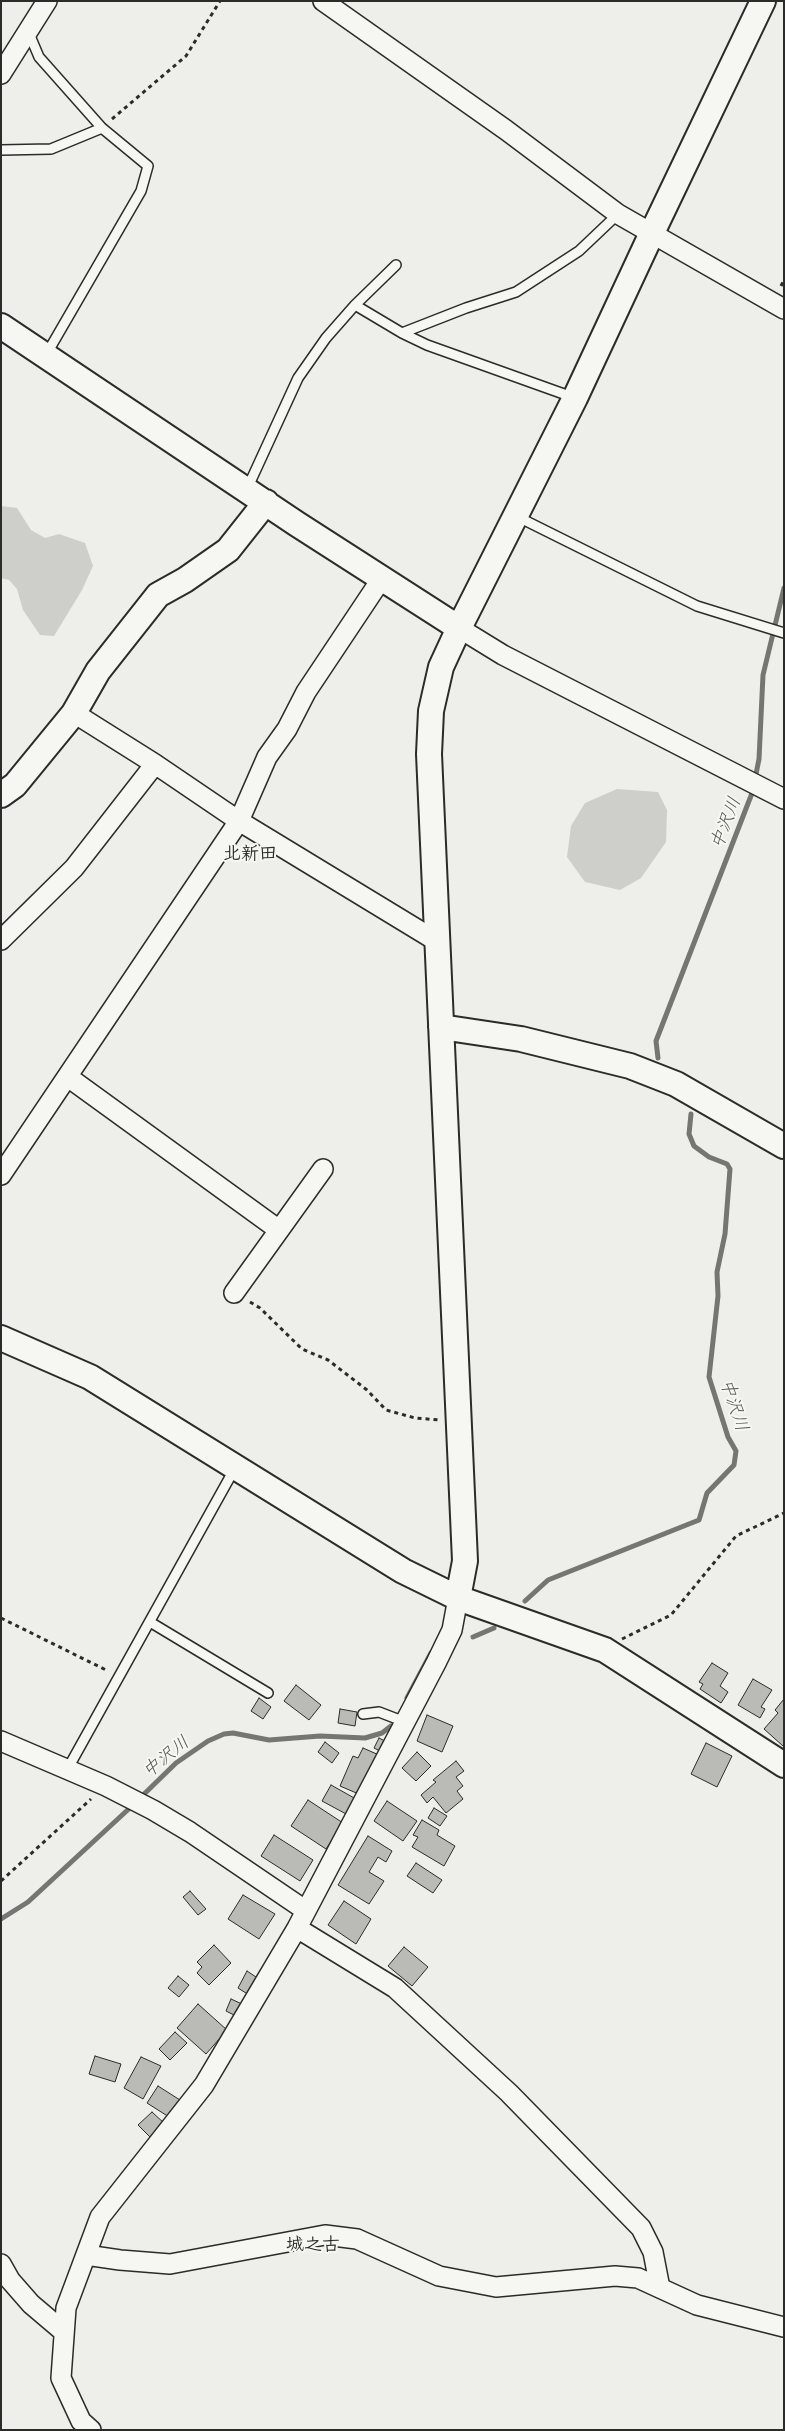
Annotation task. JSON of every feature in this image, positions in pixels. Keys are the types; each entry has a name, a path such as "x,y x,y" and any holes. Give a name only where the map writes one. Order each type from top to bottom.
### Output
{"street":[{"path":"1,74 47,1"},
{"path":"323,1 506,130 618,214 650,235 784,309"},
{"path":"91,2430 81,2421 61,2378 66,2308 100,2217 204,2085 297,1928 452,1630 465,1561 429,754 431,711 441,667 459,628 575,398 650,235 763,1"},
{"path":"1,326 46,354 297,524 503,655 784,799"},
{"path":"1,795 16,785 74,713 98,670 158,596 228,550 256,495"},
{"path":"1,1175 239,821 268,757 287,729 306,692 382,578"},
{"path":"74,713 156,764 239,821 438,942"},
{"path":"1,940 74,868 156,764"},
{"path":"441,1027 522,1039 630,1066 676,1084 784,1146"},
{"path":"68,1077 279,1230"},
{"path":"234,1293 323,1169"},
{"path":"1,1338 90,1377 403,1571 458,1598 605,1650 784,1765"},
{"path":"1,1741 153,1810 190,1832 305,1910"},
{"path":"297,1928 395,1988 509,2093 641,2228 653,2252 660,2288"},
{"path":"86,2255 170,2264 326,2234 357,2239 439,2276 496,2287 616,2276 638,2278 697,2305 784,2327"},
{"path":"1,2264 10,2280 30,2304 64,2332"}],"lane":[{"path":"28,31 39,57 102,128 148,166 141,190 46,354"},
{"path":"1,150 52,149 102,128"},
{"path":"402,333 466,308 516,292 579,251 618,214"},
{"path":"256,495 298,378 326,338 355,305 396,265"},
{"path":"355,305 402,333 427,345 575,398"},
{"path":"516,516 697,606 784,633"},
{"path":"67,1770 236,1466"},
{"path":"150,1622 268,1693"},
{"path":"363,1714 386,1713 405,1722"}],"path":[{"path":"102,128 186,56 220,1"},
{"path":"234,1293 260,1308 302,1349 328,1360 346,1373 386,1410 415,1418 458,1422"},
{"path":"605,1650 626,1637 671,1615 736,1536 784,1514"},
{"path":"1,1618 120,1677"},
{"path":"1,1882 108,1788"}],"shaded area":[{"path":"1,506 17,508 31,530 45,538 59,534 85,543 93,566 82,590 54,636 40,635 23,610 17,589 9,580 1,578"},
{"path":"617,789 658,792 667,810 666,842 641,878 620,890 585,882 567,857 571,826 585,803"}],"building":[{"path":"712,1663 728,1673 720,1686 728,1692 721,1703 700,1689 703,1684 699,1682"},
{"path":"753,1679 772,1690 761,1707 765,1709 760,1718 738,1705"},
{"path":"296,1685 321,1705 309,1720 284,1701"},
{"path":"259,1698 271,1707 263,1719 251,1711"},
{"path":"784,1699 783,1746 764,1729 778,1713 775,1710"},
{"path":"340,1709 357,1712 355,1726 338,1723"},
{"path":"427,1715 453,1726 442,1752 417,1741"},
{"path":"379,1738 389,1743 384,1753 374,1748"},
{"path":"325,1742 339,1753 332,1763 318,1752"},
{"path":"706,1743 732,1756 717,1787 691,1774"},
{"path":"363,1748 379,1755 361,1795 340,1786 353,1756 358,1758"},
{"path":"417,1752 431,1766 416,1781 402,1768"},
{"path":"456,1761 464,1771 456,1777 463,1786 457,1791 463,1799 446,1813 433,1797 427,1803 421,1795 436,1782 433,1780"},
{"path":"331,1785 356,1799 348,1815 322,1801"},
{"path":"308,1800 343,1823 326,1849 291,1826"},
{"path":"387,1801 417,1821 403,1841 374,1821"},
{"path":"434,1808 447,1816 440,1826 428,1818"},
{"path":"422,1820 439,1830 437,1835 455,1846 444,1866 412,1847 418,1837 413,1835"},
{"path":"274,1835 313,1860 300,1881 261,1856"},
{"path":"368,1836 392,1851 386,1862 378,1857 369,1872 384,1881 369,1904 338,1885"},
{"path":"416,1863 442,1880 433,1893 407,1876"},
{"path":"190,1891 206,1909 198,1915 183,1897"},
{"path":"243,1895 275,1914 259,1939 228,1919"},
{"path":"344,1901 371,1919 356,1944 328,1925"},
{"path":"214,1945 231,1963 209,1985 197,1973 202,1967 197,1962"},
{"path":"404,1947 428,1967 412,1986 388,1966"},
{"path":"247,1971 259,1979 249,1995 238,1988"},
{"path":"178,1976 189,1985 179,1997 168,1988"},
{"path":"231,1999 242,2004 236,2016 226,2011"},
{"path":"198,2004 227,2030 206,2054 177,2028"},
{"path":"175,2032 187,2043 170,2060 159,2049"},
{"path":"95,2056 121,2064 115,2082 89,2074"},
{"path":"141,2057 161,2066 143,2099 124,2088"},
{"path":"158,2086 180,2100 169,2117 147,2103"},
{"path":"152,2112 165,2124 151,2138 138,2125"}],"waterway":[{"name":"中沢川","path":"755,779 759,759 763,675 784,588"},
{"name":"中沢川","path":"658,1058 656,1041 754,788"},
{"name":"中沢川","path":"525,1601 548,1580 699,1520 707,1493 734,1465 736,1451 728,1437 709,1377 718,1296 717,1272 725,1234 730,1169 727,1164 709,1157 694,1146 689,1134 691,1114"},
{"name":"中沢川","path":"473,1637 494,1628"},
{"name":"中沢川","path":"407,1698 431,1653"},
{"name":"中沢川","path":"139,1799 176,1763 208,1741 224,1734 233,1733 269,1740 320,1736 365,1738 382,1733 391,1726"},
{"name":"中沢川","path":"1,1919 28,1902 133,1805"}],"district":[{"name":"北新田","path":"250,854"},
{"name":"城之古","path":"313,2245"}]}
